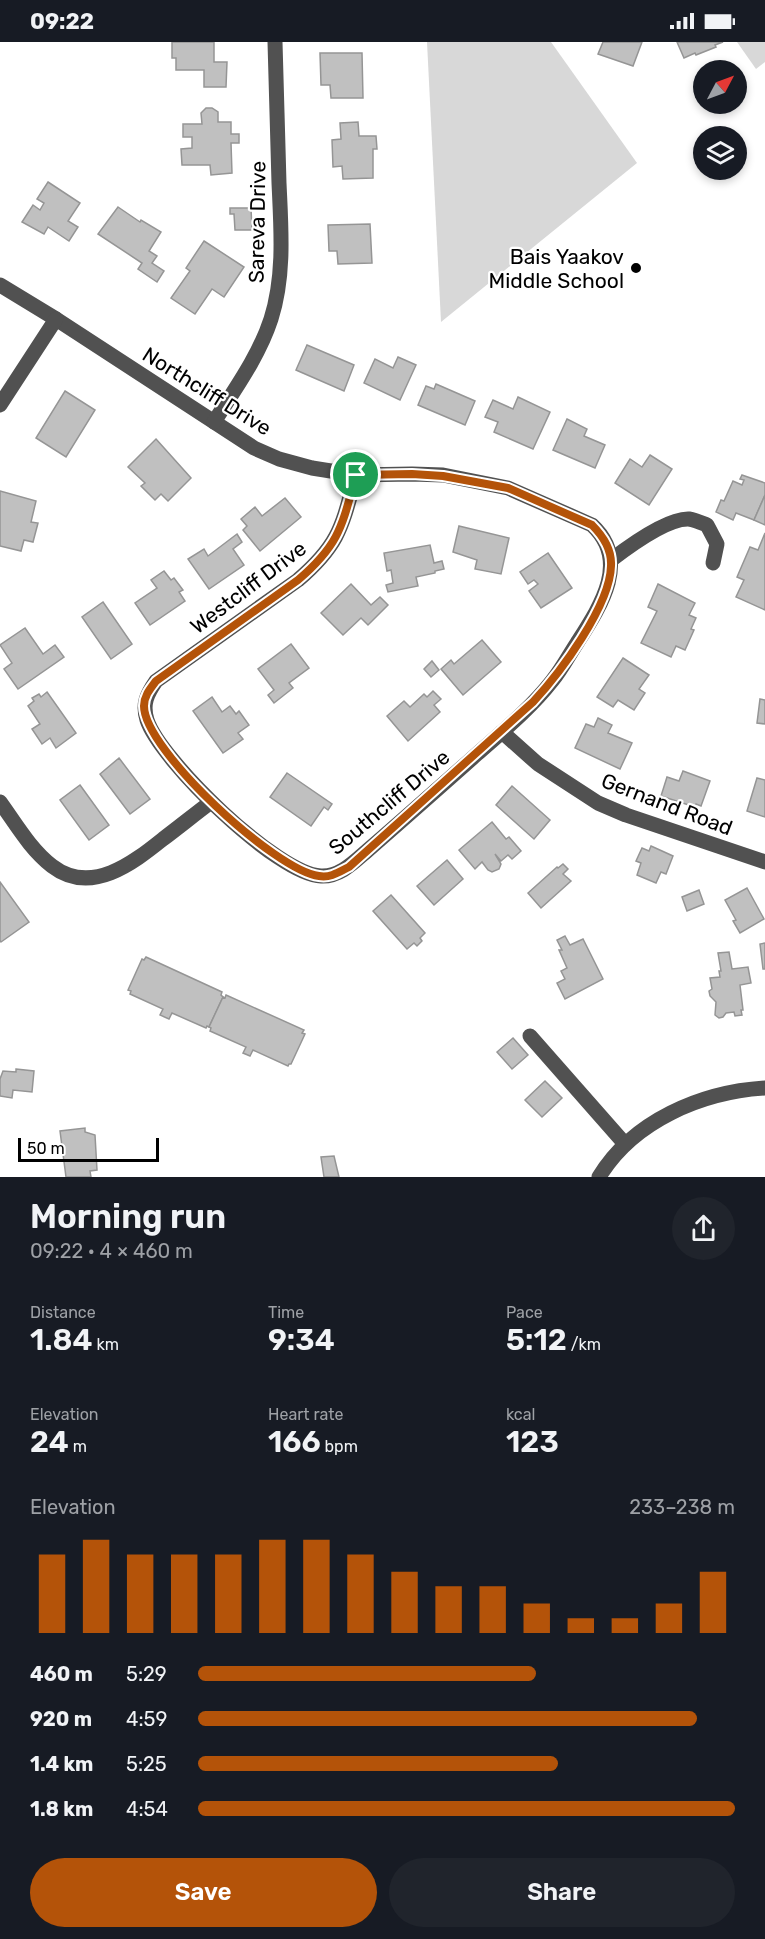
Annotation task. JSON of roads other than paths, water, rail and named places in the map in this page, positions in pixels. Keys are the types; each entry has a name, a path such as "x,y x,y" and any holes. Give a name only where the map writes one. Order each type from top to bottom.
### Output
{"street":[{"name":"Sareva Drive","path":"214,422 248,370 260,345 271,319 278,288 281,246 275,42"},
{"name":"Northcliff Drive","path":"0,285 254,448 279,459 312,468 356,475 443,476 508,488 592,525 602,534 609,553"},
{"path":"0,405 56,319"},
{"name":"Westcliff Drive","path":"156,681 298,580 316,564 330,548 341,528 356,475"},
{"path":"609,553 661,527 688,519 707,525 717,543 713,563"},
{"name":"Southcliff Drive","path":"156,681 146,695 144,706 147,721 169,756 211,802 247,834 288,862 313,875 333,876 349,867 502,732 553,680 598,611 608,584 609,553"},
{"name":"Gernand Road","path":"502,732 538,764 598,803 626,816 765,862"},
{"path":"0,802 38,854 54,867 69,875 99,877 132,864 211,802"},
{"path":"530,1036 625,1144"},
{"path":"599,1177 618,1150 641,1129 659,1119 703,1100 748,1089 765,1088"}],"place":[{"name":"Bais Yaakov Middle School","path":"636,268"}]}
